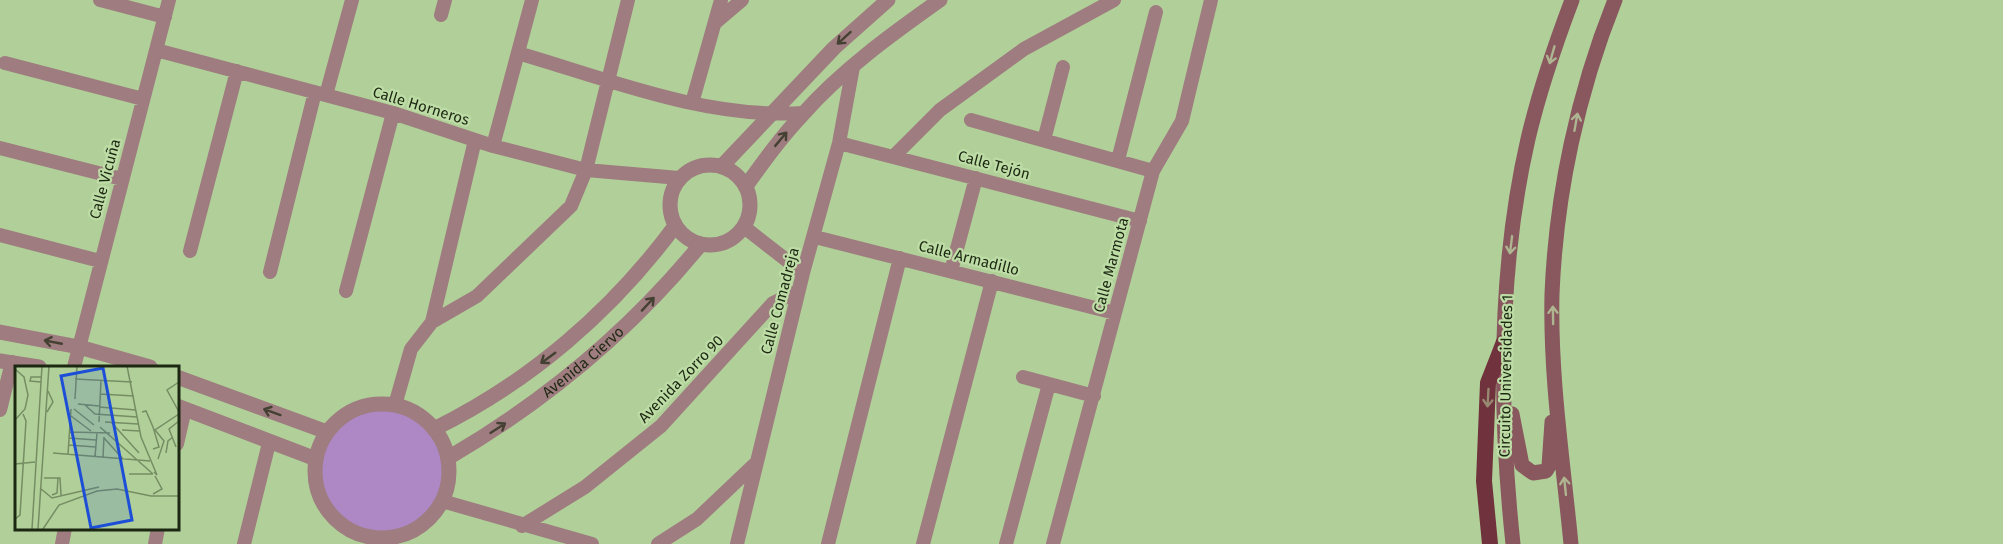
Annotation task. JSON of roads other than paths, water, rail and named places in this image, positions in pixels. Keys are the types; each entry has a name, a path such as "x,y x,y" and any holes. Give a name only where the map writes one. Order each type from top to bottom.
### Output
{"highway":[{"path":"1490,544 1484,481 1488,383 1504,342"}],"main road":[{"name":"Circuito Universidades 1","path":"1513,544 1505,466 1504,342 1510,245 1528,140 1554,47 1572,0"},
{"path":"1571,544 1554,374 1552,294 1557,230 1578,111 1599,39 1615,0"},
{"path":"1506,383 1522,465 1526,471 1540,473 1549,466 1554,374"}],"street":[{"path":"100,0 165,17"},
{"name":"Calle Vicuña","path":"74,366 170,0"},
{"path":"270,272 320,93 352,0"},
{"path":"441,15 445,0"},
{"path":"493,146 532,0"},
{"path":"394,405 411,349 432,322 477,296 571,206 586,170 628,0"},
{"path":"692,103 721,0"},
{"path":"715,23 742,0"},
{"path":"722,166 767,115 834,48 888,0"},
{"path":"746,186 803,113 901,27 940,0"},
{"path":"894,156 939,110 1024,49 1114,0"},
{"name":"Calle Marmota","path":"1053,544 1153,171 1182,122 1211,0"},
{"path":"1118,160 1156,12"},
{"name":"Calle Horneros","path":"156,50 393,113 493,146 586,170 679,178"},
{"path":"518,52 692,103 742,113 767,115 803,113"},
{"path":"4,63 143,99"},
{"name":"Calle Comadreja","path":"737,544 798,291 815,237 839,143 853,67"},
{"path":"1044,140 1063,67"},
{"path":"190,251 237,71"},
{"path":"346,291 393,113"},
{"path":"971,120 1153,171"},
{"path":"432,322 475,140"},
{"name":"Calle Tejón","path":"839,143 1140,221"},
{"path":"0,148 122,178"},
{"path":"708,164 722,166 736,174 746,186 750,207 744,227 725,242 717,245 701,244 686,238 675,225 670,213 670,199 679,178 694,167 708,164"},
{"path":"951,271 976,178"},
{"name":"Avenida Ciervo","path":"434,429 477,407 566,344 650,260 675,225"},
{"path":"744,227 803,273"},
{"path":"0,235 100,261"},
{"name":"Calle Armadillo","path":"815,237 1114,313"},
{"name":"Avenida Ciervo","path":"448,458 499,428 580,366 635,318 701,244"},
{"path":"828,544 900,258"},
{"path":"923,544 992,281"},
{"name":"Avenida Zorro 90","path":"522,526 585,487 661,426 773,303 798,291"},
{"path":"0,332 79,347 146,366"},
{"path":"566,344 580,366"},
{"path":"0,410 6,362 32,366"},
{"path":"178,377 327,432"},
{"path":"1023,377 1094,396"},
{"path":"1006,544 1049,384"},
{"path":"375,404 394,405 416,413 434,429 448,458 448,480 442,501 431,517 417,529 379,541 347,537 322,503 316,486 316,459 327,432 340,418 356,409 375,404"},
{"path":"178,435 181,408 316,459"},
{"path":"244,544 269,443"},
{"path":"658,544 697,519 757,462"},
{"path":"442,501 522,526 592,544"},
{"path":"62,544 65,529"},
{"path":"155,544 158,529"}]}
